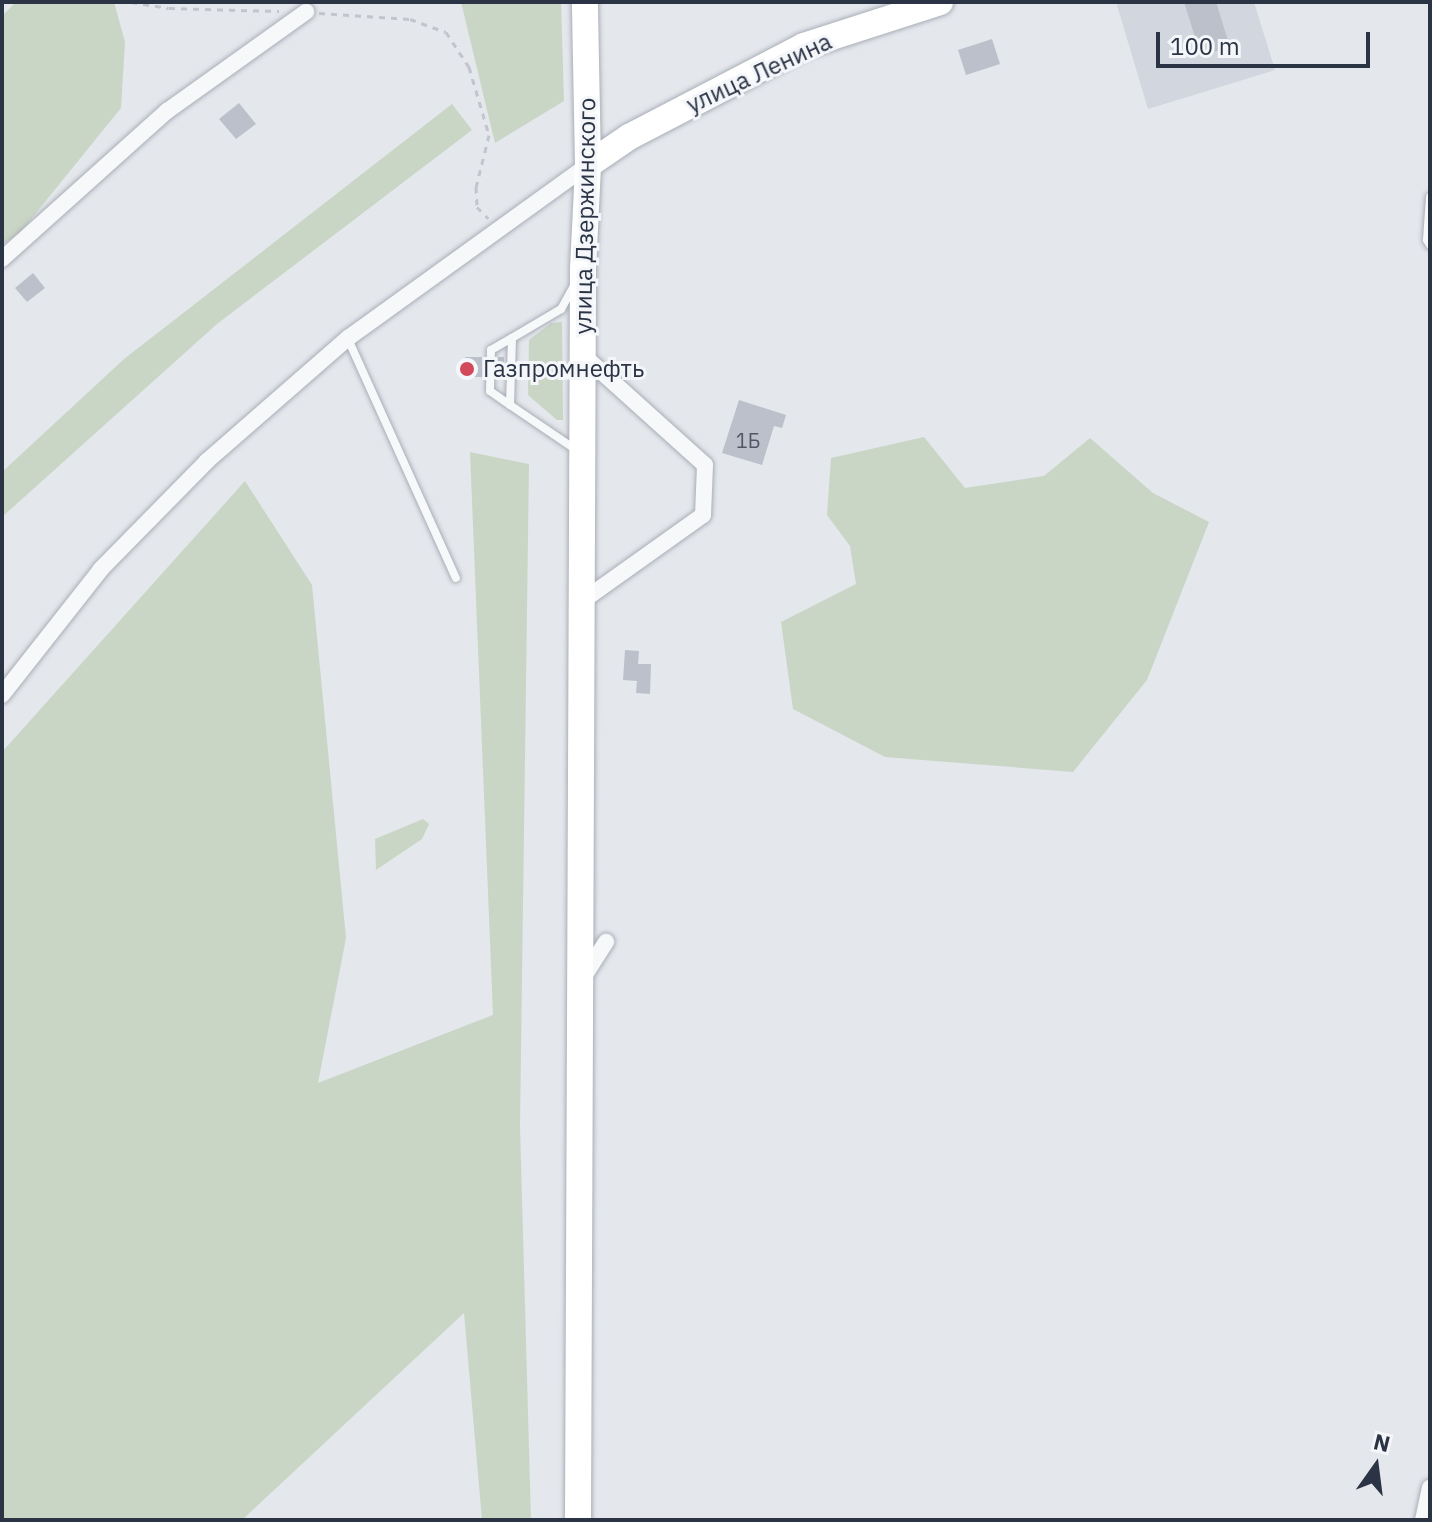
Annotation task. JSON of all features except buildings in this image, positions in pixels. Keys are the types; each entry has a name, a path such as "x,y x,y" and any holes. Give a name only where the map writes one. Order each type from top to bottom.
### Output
{"main road":[{"name":"улица Дзержинского","path":"578,1520 583,269 588,165 585,2"},
{"name":"улица Ленина","path":"588,165 629,137 804,46 940,2"}],"street":[{"path":"2,259 167,111 306,12"},
{"path":"2,695 101,569 207,461 348,338 588,165"},
{"path":"581,612 703,515 705,465 583,355"},
{"path":"579,983 606,942"},
{"path":"1423,1520 1430,1488"}],"lane":[{"path":"1429,197 1427,240 1430,245"},
{"path":"583,269 561,309 491,350 490,391 583,454"},
{"path":"348,338 456,578"},
{"path":"510,405 512,338"}],"path":[{"path":"131,2 169,8 410,19 446,32 469,67 489,135 476,187 477,207 500,230"}],"shaded area":[{"path":"1116,2 1254,2 1275,70 1148,109"}],"green space":[{"path":"16,2 114,2 125,42 121,108 19,234 2,244 2,16"},
{"path":"461,2 561,2 564,101 495,143"},
{"path":"452,104 472,130 217,324 2,517 2,472 124,359"},
{"path":"562,322 563,420 557,420 528,395 529,340 551,323"},
{"path":"924,437 965,488 1044,476 1090,438 1153,493 1209,522 1147,680 1073,772 885,757 793,709 781,622 856,584 850,546 827,515 831,458"},
{"path":"470,452 529,464 520,1126 531,1520 482,1520 464,1313 242,1520 2,1520 2,752 245,481 312,585 346,938 318,1083 493,1015"},
{"path":"423,819 429,824 422,839 376,870 375,839"}],"place":[{"name":"Газпромнефть","path":"467,369"}]}
